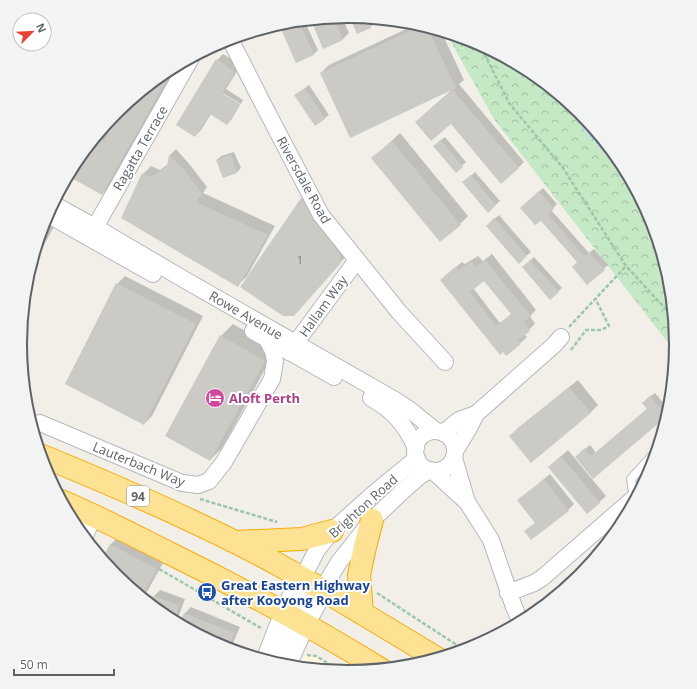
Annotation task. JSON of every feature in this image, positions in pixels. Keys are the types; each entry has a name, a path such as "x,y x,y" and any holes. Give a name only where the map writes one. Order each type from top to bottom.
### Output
{"highway":[{"name":"94","path":"48,458 132,493 234,542 322,590 432,655"},
{"path":"70,505 196,565 286,612 373,665"},
{"path":"362,613 359,575 372,520"},
{"path":"234,542 302,539 332,531"}],"street":[{"name":"Riversdale Road","path":"233,44 321,215 400,312 445,362"},
{"name":"Ragatta Terrace","path":"92,232 186,67"},
{"name":"Rowe Avenue","path":"58,207 92,232 267,339 292,348 395,400 440,432"},
{"name":"Rowe Avenue","path":"53,216 92,232 185,280 385,406 402,421 416,453"},
{"name":"Hallam Way","path":"292,348 357,260"},
{"path":"432,471 446,468 451,463 476,414 554,345 561,336"},
{"name":"Lauterbach Way","path":"37,424 40,422 182,483 198,485 209,481 224,462 272,379 275,361 273,351 267,339"},
{"path":"476,414 459,420 440,432 428,433 423,436 418,442 416,453 422,466 432,471 467,502 491,540 508,593 518,617"},
{"path":"440,432 452,440 467,502"},
{"name":"Brighton Road","path":"302,579 317,550 332,531 416,453"},
{"name":"Brighton Road","path":"322,590 339,562 372,520 420,476 432,471"},
{"path":"508,593 534,583 542,578 628,503"},
{"path":"87,531 94,515"},
{"path":"269,656 286,612 302,579"},
{"path":"287,660 304,623 322,590"}],"lane":[{"path":"633,494 631,479 649,459"}],"path":[{"path":"484,53 509,103 563,168 626,266 668,311"},
{"path":"561,336 626,266"},
{"path":"571,350 586,330 600,330 609,326 596,298"},
{"path":"157,568 261,628"},
{"path":"307,654 316,656 332,665"}],"shaded area":[{"path":"307,655 316,656 331,665 307,663 301,662"}],"green space":[{"path":"450,39 467,45 456,51"},
{"path":"467,45 472,47 509,66 544,89 567,109 617,168 646,221 659,261 667,303 670,345 494,119 456,51"}],"water":[{"path":"567,109 576,117 604,149 617,168"}],"building":[{"path":"352,23 369,24 371,28 357,34"},
{"path":"337,24 343,40 323,49 313,25"},
{"path":"302,27 314,55 296,63 281,30"},
{"path":"413,29 430,34 456,88 350,138 320,73"},
{"path":"216,59 235,72 222,93 240,104 227,125 210,114 195,137 176,125"},
{"path":"167,79 102,195 73,179 93,149 101,140 104,141 111,129 121,117 153,89"},
{"path":"305,88 325,119 315,126 294,95"},
{"path":"453,90 519,168 501,184 451,124 431,141 415,122"},
{"path":"441,140 463,167 456,173 433,146"},
{"path":"392,141 461,225 440,242 371,158"},
{"path":"169,155 185,171 202,194 196,202 268,235 238,287 121,218 142,173 151,177 167,166"},
{"path":"231,155 237,173 223,178 216,160"},
{"path":"471,175 496,205 488,213 462,182"},
{"path":"539,191 554,209 548,214 584,256 589,252 605,270 587,285 572,267 577,262 541,221 535,225 520,208"},
{"path":"301,198 340,254 340,264 294,316 283,316 240,287"},
{"path":"494,218 527,256 519,264 486,226"},
{"path":"485,260 531,316 524,322 530,331 518,340 521,344 506,356 503,352 500,355 440,280 455,267 459,270 471,261 476,267","holes":["484,281 511,314 496,326 470,292"]},
{"path":"530,260 559,292 550,300 522,267"},
{"path":"116,283 196,324 144,425 65,384"},
{"name":"Aloft Perth","path":"220,335 265,361 210,461 165,436"},
{"path":"569,387 591,413 531,463 509,436"},
{"path":"650,396 663,411 661,421 593,479 575,457 585,448 591,456 647,409 642,403"},
{"path":"561,456 600,503 587,514 548,467"},
{"path":"544,479 569,511 531,540 524,531 535,523 517,500"},
{"path":"110,544 157,569 144,592 121,572 105,554"},
{"path":"153,596 179,605 176,616 170,612 152,599"},
{"path":"184,613 234,633 230,644 206,633 181,619"}],"place":[{"name":"Aloft Perth","path":"215,398"},
{"name":"Great Eastern Highway after Kooyong Road","path":"207,592"}]}
